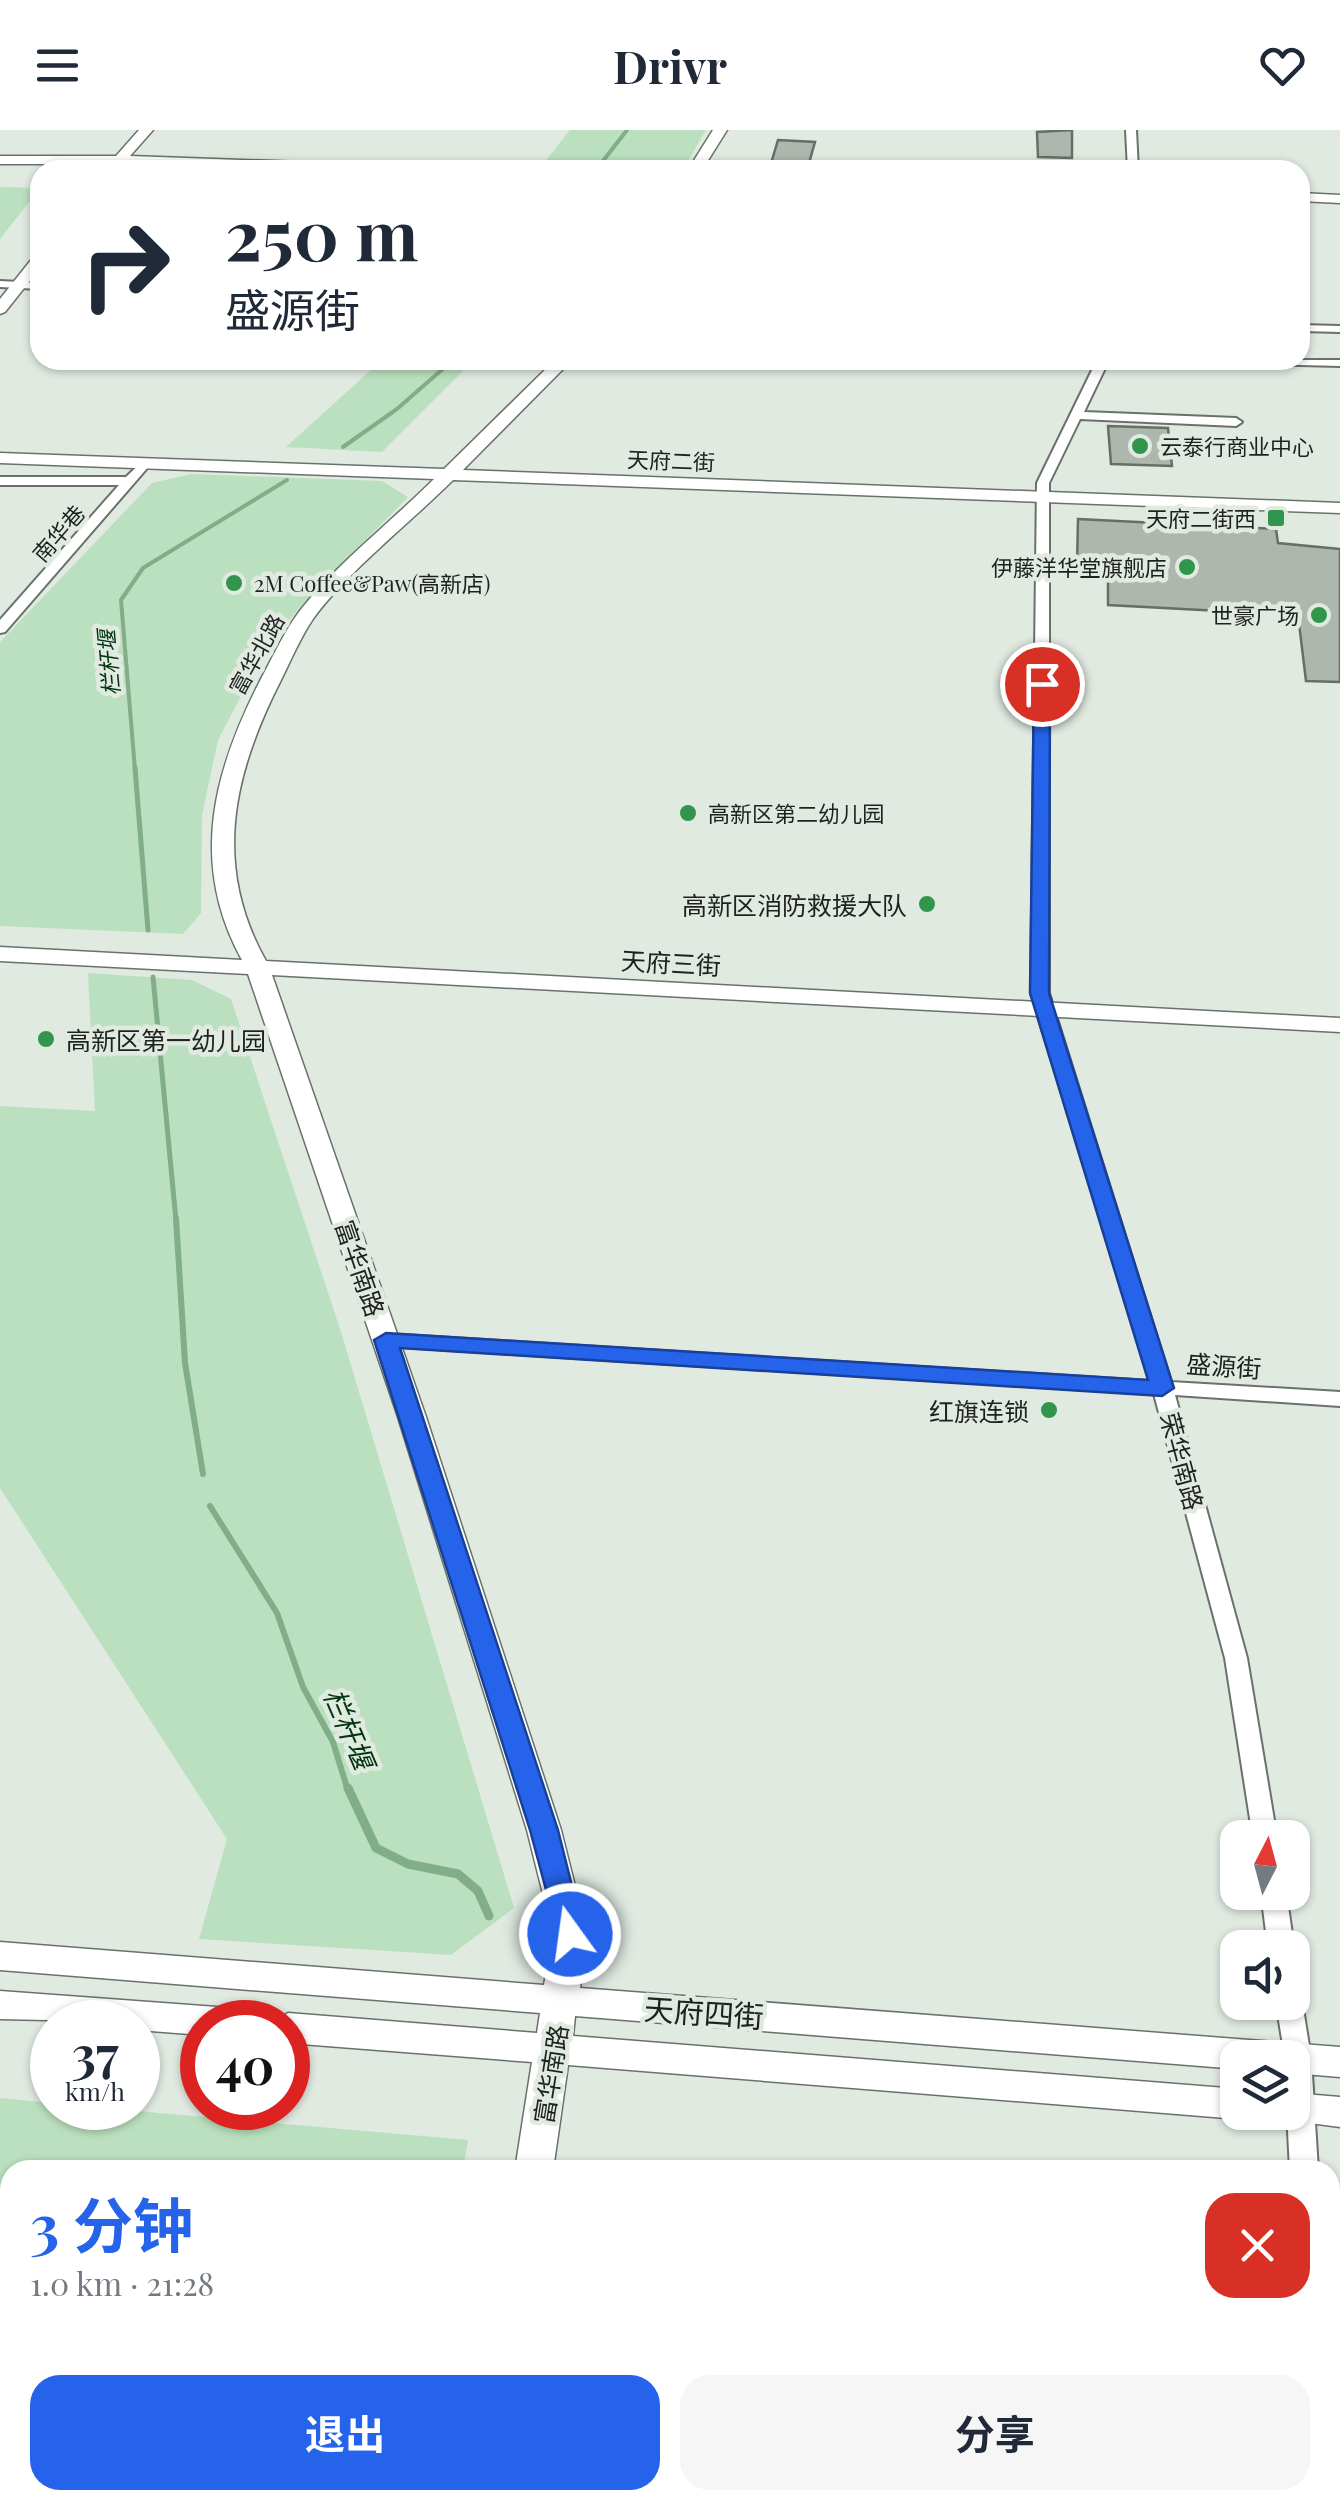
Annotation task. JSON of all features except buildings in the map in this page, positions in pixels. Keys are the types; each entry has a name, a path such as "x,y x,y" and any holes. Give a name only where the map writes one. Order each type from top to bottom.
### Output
{"street":[{"path":"110,160 127,130"},
{"path":"114,160 146,130"},
{"path":"701,160 720,130"},
{"path":"1131,130 1133,160"},
{"path":"0,160 30,162"},
{"path":"1310,200 1340,201"},
{"path":"0,284 30,257"},
{"path":"0,309 30,262"},
{"path":"0,284 30,286"},
{"path":"1310,328 1340,329"},
{"path":"1310,362 1340,363"},
{"name":"富华北路","path":"252,959 226,898 222,827 230,775 248,722 308,613 554,370"},
{"path":"1043,490 1098,370"},
{"path":"1076,415 1236,422"},
{"name":"天府二街","path":"0,444 455,468 1043,490 1340,508"},
{"name":"天府二街","path":"0,458 455,468"},
{"name":"南华巷","path":"0,629 145,463"},
{"path":"0,481 130,481"},
{"name":"天府二街","path":"1043,490 1340,494"},
{"name":"荣华南路","path":"1043,490 1041,1001 1162,1388 1236,1658 1261,1820"},
{"name":"天府三街","path":"0,939 114,953"},
{"name":"天府三街","path":"0,954 190,956 1041,1001 1340,1009"},
{"name":"富华南路","path":"252,959 386,1340 544,1830 570,1934 536,2160"},
{"name":"天府三街","path":"1041,1001 1340,1025"},
{"name":"盛源街","path":"386,1340 1340,1399"},
{"name":"天府四街","path":"0,1956 1220,2052"},
{"path":"0,2005 180,2019"},
{"name":"天府四街","path":"310,2030 1220,2103"},
{"name":"天府四街","path":"1310,2059 1340,2062"},
{"path":"1310,2110 1340,2112"},
{"path":"1299,2130 1303,2160"}],"green space":[{"path":"570,130 706,130 688,160 546,160"},
{"path":"0,187 30,188 30,201 0,239"},
{"path":"371,370 463,370 382,452 286,447"},
{"path":"191,474 382,481 408,497 299,608 262,656 218,740 202,815 201,913 183,934 0,926 0,642 152,483"},
{"path":"88,973 192,980 231,999 341,1332 514,1908 451,1955 199,1939 227,1839 0,1488 0,1106 95,1111"},
{"path":"0,2098 30,2101 30,2130 160,2130 160,2113 180,2115 180,2130 310,2130 310,2126 468,2140 465,2160 0,2160"}],"waterway":[{"name":"栏杆堰","path":"604,160 627,130"},
{"name":"栏杆堰","path":"343,447 397,409 442,370"},
{"name":"栏杆堰","path":"135,770 121,600 143,568 287,480"},
{"name":"栏杆堰","path":"135,768 148,930"},
{"name":"栏杆堰","path":"153,977 176,1221"},
{"name":"栏杆堰","path":"176,1218 185,1363 203,1474"},
{"name":"栏杆堰","path":"210,1506 277,1613 303,1687 333,1742 348,1791"},
{"name":"栏杆堰","path":"348,1788 376,1848 408,1864 458,1874 478,1891 489,1916"}],"place":[{"name":"云泰行商业中心","path":"1140,446"},
{"name":"天府二街西","path":"1276,518"},
{"name":"伊藤洋华堂旗舰店","path":"1187,567"},
{"name":"2M Coffee&Paw(高新店)","path":"234,583"},
{"name":"世豪广场","path":"1319,615"},
{"name":"高新区第二幼儿园","path":"688,813"},
{"name":"高新区消防救援大队","path":"927,904"},
{"name":"高新区第一幼儿园","path":"46,1039"},
{"name":"红旗连锁","path":"1049,1410"}],"route":[{"path":"570,1934 544,1830 386,1340 1162,1388 1040,993 1042,684"}]}
